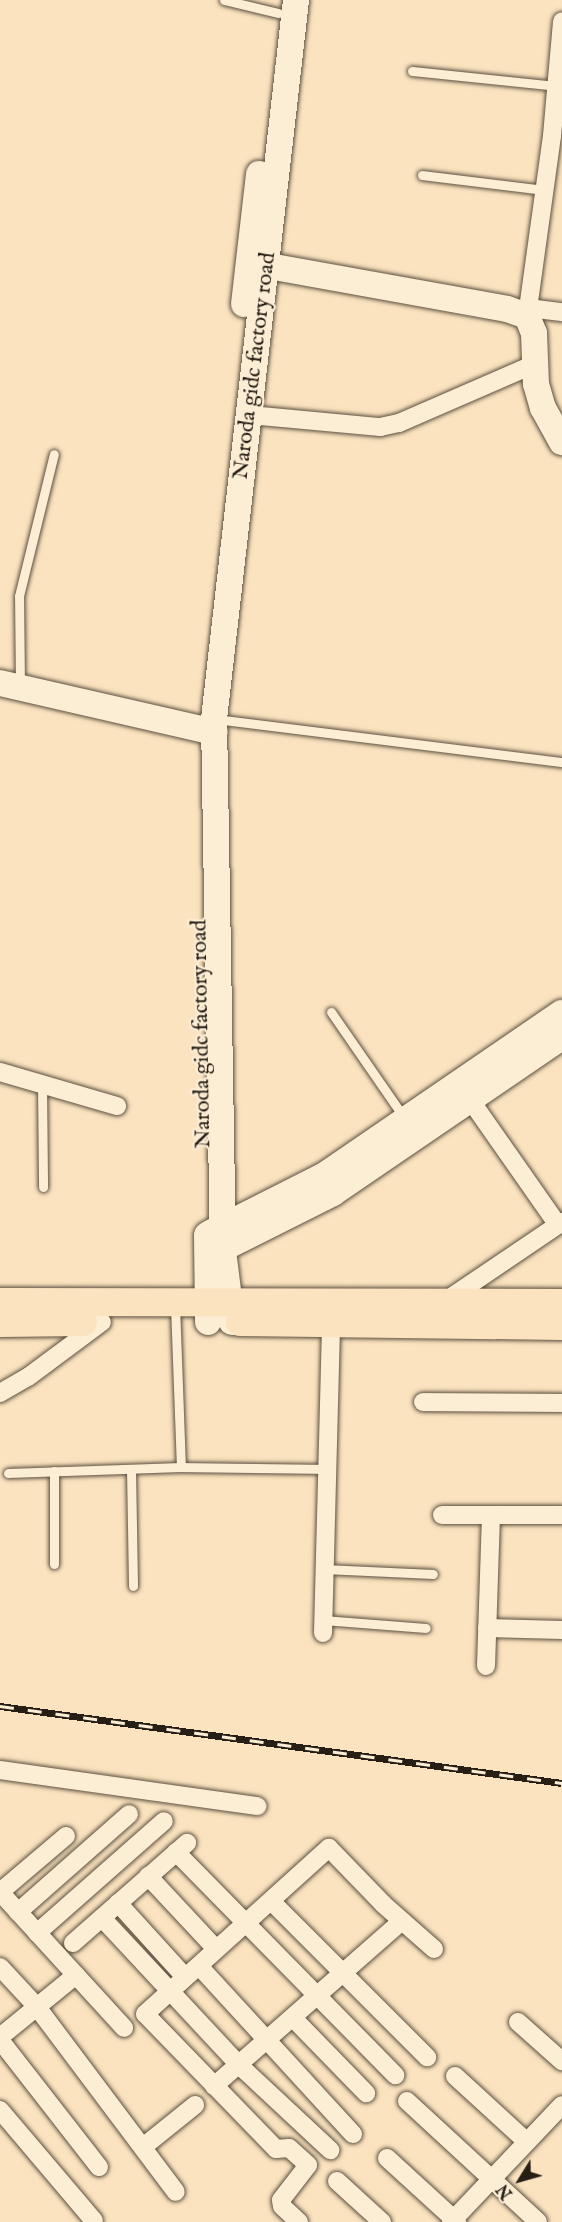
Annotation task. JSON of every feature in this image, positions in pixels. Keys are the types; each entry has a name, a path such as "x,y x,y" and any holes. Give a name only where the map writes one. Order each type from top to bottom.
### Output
{"main road":[{"path":"0,1302 176,1313 442,1303 562,1304"},
{"path":"219,1312 331,1323 562,1326"},
{"path":"0,1323 102,1322 176,1313"}],"street":[{"name":"Naroda gidc factory road","path":"219,1312 215,1242 207,735 285,4"},
{"path":"562,21 544,190 527,312 534,333 535,364 543,408 562,442"},
{"name":"Naroda gidc factory road","path":"207,735 250,415 258,264"},
{"path":"258,264 507,309 527,312 562,312"},
{"path":"250,415 380,427 399,423 535,364"},
{"path":"7,690 207,735"},
{"path":"215,1242 326,1175 562,1013"},
{"path":"215,1242 333,1193 469,1098 559,1045"},
{"path":"0,1072 117,1106"},
{"path":"442,1303 560,1223 469,1098"},
{"path":"0,1393 28,1377 102,1322"},
{"path":"323,1627 331,1323"},
{"path":"423,1402 562,1403"},
{"path":"442,1515 562,1515"},
{"path":"486,1666 491,1515"},
{"path":"488,1628 562,1630"},
{"path":"0,1770 257,1806"},
{"path":"18,1912 129,1814"},
{"path":"37,1933 164,1821"},
{"path":"66,1836 0,1892 123,2028"},
{"path":"73,1943 181,1848 245,1923 394,2075"},
{"path":"299,2222 282,2206 281,2200 308,2165 289,2148 276,2149 144,2014 329,1848 402,1921 434,1949"},
{"path":"148,1876 216,1949"},
{"path":"270,1900 341,1974 427,2056"},
{"path":"118,1903 267,2040 353,2134"},
{"path":"102,1918 239,2065 330,2151"},
{"path":"214,2086 402,1921"},
{"path":"0,1967 37,2007 176,2192"},
{"path":"75,1975 0,2038 99,2167"},
{"path":"293,2018 366,2092"},
{"path":"518,2022 562,2061"},
{"path":"455,2076 526,2141"},
{"path":"407,2101 490,2181 538,2222"},
{"path":"143,2147 195,2105"},
{"path":"387,2158 454,2221 526,2141 562,2105"},
{"path":"0,2110 94,2221"},
{"path":"338,2181 382,2222"}],"lane":[{"path":"224,0 285,4"},
{"path":"412,71 556,87"},
{"path":"422,176 544,190"},
{"path":"7,690 19,596 54,454"},
{"path":"207,735 562,762"},
{"path":"331,1012 406,1121"},
{"path":"42,1084 43,1187"},
{"path":"176,1313 181,1467"},
{"path":"8,1473 181,1467 327,1469"},
{"path":"131,1469 134,1586"},
{"path":"54,1472 54,1564"},
{"path":"324,1569 433,1574"},
{"path":"323,1627 426,1628"}],"railway":[{"path":"0,1706 562,1783"}]}
